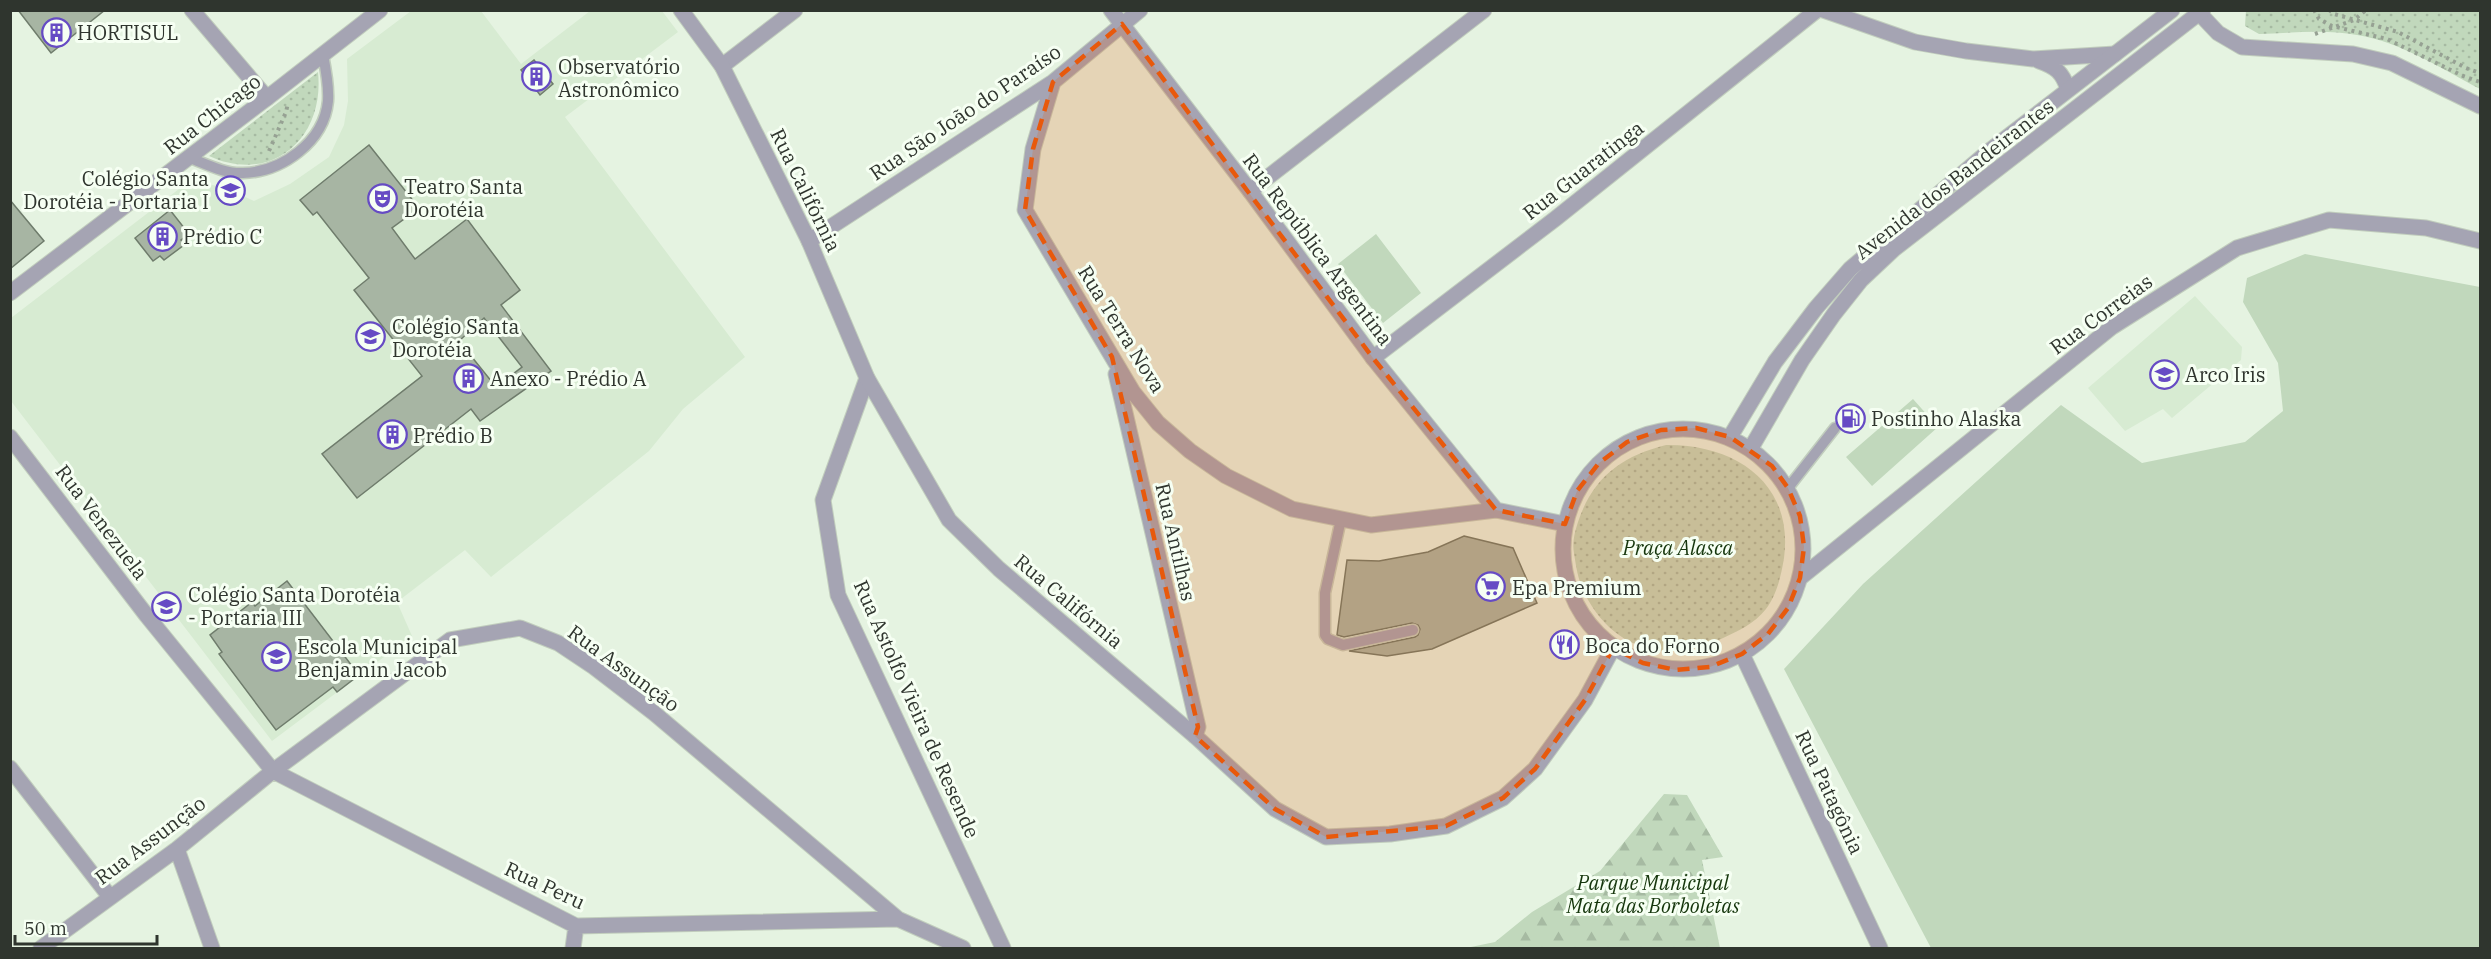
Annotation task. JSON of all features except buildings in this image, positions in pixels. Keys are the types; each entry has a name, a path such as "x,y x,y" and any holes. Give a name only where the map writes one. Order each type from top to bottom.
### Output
{"street":[{"path":"192,10 267,98"},
{"name":"Rua Chicago","path":"10,293 190,158 380,10"},
{"name":"Rua Califórnia","path":"681,10 722,66 809,241 867,378 949,520 999,569 1195,736 1275,809 1326,837 1390,834 1446,826 1503,798 1535,769 1585,700 1613,648"},
{"path":"722,66 795,10"},
{"name":"Rua República Argentina","path":"1111,10 1250,191 1373,358 1496,510"},
{"name":"Rua São João do Paraíso","path":"809,241 1053,82 1140,10"},
{"path":"1250,191 1484,10"},
{"name":"Rua Guaratinga","path":"1373,358 1555,219 1817,10"},
{"path":"1824,10 1915,42 2033,59 2056,67 2063,75 2068,89"},
{"name":"Avenida dos Bandeirantes","path":"1730,437 1775,362 1816,308 1850,269 1989,152 2172,10"},
{"path":"2201,12 2218,33 2242,47 2353,54 2392,63 2481,106"},
{"name":"Avenida dos Bandeirantes","path":"1751,448 1802,360 1861,280 1894,249 2201,12"},
{"path":"2033,59 2115,54"},
{"name":"Rua Terra Nova","path":"1053,82 1033,149 1025,210 1139,400 1158,423 1190,451 1226,476 1293,509 1371,525 1496,510 1565,524"},
{"name":"Rua Correias","path":"1800,578 2112,327 2238,248 2329,220 2426,228 2481,241"},
{"name":"Rua Antilhas","path":"1112,357 1198,727 1195,736"},
{"name":"Rua Astolfo Vieira de Resende","path":"867,378 823,500 838,595 1003,948"},
{"path":"1696,428 1730,437 1751,448 1772,466 1788,488 1800,516 1804,547 1800,578 1782,617 1768,634 1742,654 1710,667 1676,670 1643,663 1613,648 1595,633 1581,614 1570,593 1564,571 1562,548 1565,524 1577,491 1599,463 1627,442 1661,429 1696,428"},
{"name":"Rua Venezuela","path":"10,437 147,616 273,771"},
{"name":"Rua Assunção","path":"41,948 177,849 273,771 450,640 520,628 558,643 654,712 898,919 963,948"},
{"name":"Rua Patagônia","path":"1742,654 1880,948"},
{"path":"10,768 110,897"},
{"name":"Rua Peru","path":"273,771 576,926 898,919"},
{"path":"177,849 212,948"},
{"path":"573,948 576,926"}],"lane":[{"path":"190,158 221,169 242,173 274,167 298,153 319,129 328,103 323,55"},
{"path":"1788,488 1835,428"},
{"path":"1341,519 1325,593 1325,634 1328,639 1343,645 1413,630"}],"path":[{"path":"2329,10 2334,14 2398,32 2466,68 2481,73"},
{"path":"2313,35 2354,20 2366,10"},
{"path":"273,154 266,157 286,112 288,96"}],"highlighted area":[{"path":"1122,24 1373,358 1496,510 1565,524 1577,491 1599,463 1627,442 1661,430 1696,428 1730,437 1772,466 1788,488 1800,516 1804,547 1800,578 1788,608 1768,634 1742,654 1710,667 1676,670 1643,663 1613,648 1585,700 1535,769 1503,798 1446,826 1326,837 1275,809 1195,736 1198,727 1112,357 1025,210 1033,149 1053,82"}],"shaded area":[{"name":"Colégio Santa Dorotéia","path":"411,11 481,11 521,64 590,11 662,11 678,32 565,117 745,357 683,409 649,451 491,577 465,550 397,602 412,636 272,741 11,401 11,318 192,179 230,190 254,201 290,184 329,157 344,125 348,101 347,59"},
{"name":"Arco Iris","path":"2195,296 2242,347 2241,360 2172,418 2163,409 2125,431 2088,388"}],"green space":[{"path":"2246,10 2480,11 2480,89 2421,57 2389,44 2357,35 2333,32 2259,34 2245,26"},
{"path":"318,72 318,96 313,117 303,135 290,150 273,160 254,164 232,163 209,156"},
{"path":"1376,234 1421,293 1383,323 1338,264"},
{"path":"2305,254 2480,287 2480,948 1931,948 1784,669 1863,584 2061,405 2142,463 2245,442 2283,411 2278,363 2243,302 2247,278"},
{"path":"1913,399 1938,427 1872,486 1846,457"},
{"name":"Praça Alasca","path":"1666,445 1691,446 1715,452 1755,473 1769,489 1779,509 1785,532 1784,558 1780,578 1766,609 1751,623 1734,633 1700,647 1680,651 1661,651 1642,647 1625,639 1609,627 1595,611 1584,592 1573,549 1576,529 1584,506 1601,481 1623,462"},
{"name":"Parque Municipal Mata das Borboletas","path":"1664,794 1687,795 1723,857 1702,860 1720,948 1466,948 1495,942 1532,912 1600,871"}],"place":[{"name":"HORTISUL","path":"56,32"},
{"name":"Observatório Astronômico","path":"537,77"},
{"name":"Colégio Santa Dorotéia - Portaria I","path":"230,190"},
{"name":"Teatro Santa Dorotéia","path":"383,198"},
{"name":"Prédio C","path":"162,236"},
{"name":"Colégio Santa Dorotéia","path":"371,337"},
{"name":"Arco Iris","path":"2164,374"},
{"name":"Anexo - Prédio A","path":"469,378"},
{"name":"Postinho Alaska","path":"1850,418"},
{"name":"Prédio B","path":"392,435"},
{"name":"Epa Premium","path":"1491,587"},
{"name":"Colégio Santa Dorotéia - Portaria III","path":"167,606"},
{"name":"Boca do Forno","path":"1564,645"},
{"name":"Escola Municipal Benjamin Jacob","path":"276,657"}]}
